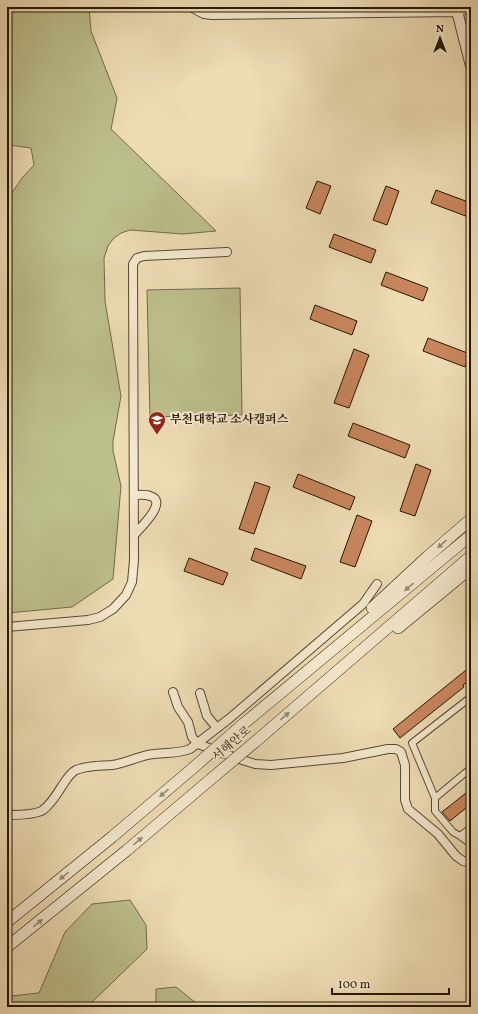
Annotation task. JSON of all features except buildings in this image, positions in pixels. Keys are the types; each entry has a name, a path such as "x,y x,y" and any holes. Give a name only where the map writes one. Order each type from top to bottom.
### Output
{"main road":[{"path":"326,655 372,608 471,519"},
{"name":"서해안로","path":"7,922 112,838 242,725 471,535"},
{"name":"서해안로","path":"7,947 126,851 471,556"},
{"path":"338,670 405,623 471,568"}],"street":[{"path":"193,7 212,14 291,10 471,8"},
{"path":"456,9 471,66"},
{"path":"7,627 94,619 113,609 126,595 132,582 134,568 133,264 137,258 144,256 227,252"},
{"path":"134,495 151,496 156,500 154,511 134,535"},
{"path":"7,815 37,812 42,810 57,794 74,771 83,767 123,763 154,754 182,752 198,744 363,604 377,584"},
{"path":"173,692 178,707 188,722 192,737 198,744 255,764 271,766 343,758 388,749 396,749 401,752 405,765 405,800 408,809 438,834 456,856 463,861 471,863"},
{"path":"200,693 207,716 217,728"},
{"path":"471,697 412,743 435,798 435,811 453,832 471,844"},
{"path":"435,798 471,768"},
{"path":"460,836 471,828"}],"green space":[{"path":"7,7 89,7 91,31 117,98 111,129 216,231 183,234 130,230 121,233 113,239 108,246 104,258 105,301 121,396 113,441 113,451 121,486 113,579 72,607 7,613 7,200 22,178 34,165 31,148 9,145 7,148"},
{"path":"240,288 242,415 150,417 147,290"},
{"path":"130,900 146,925 147,949 87,1007 7,1007 7,1001 11,996 39,993 65,932 92,904"},
{"path":"176,987 201,1007 156,1007 156,989"}],"place":[{"name":"부천대학교 소사캠퍼스","path":"157,435"}]}
